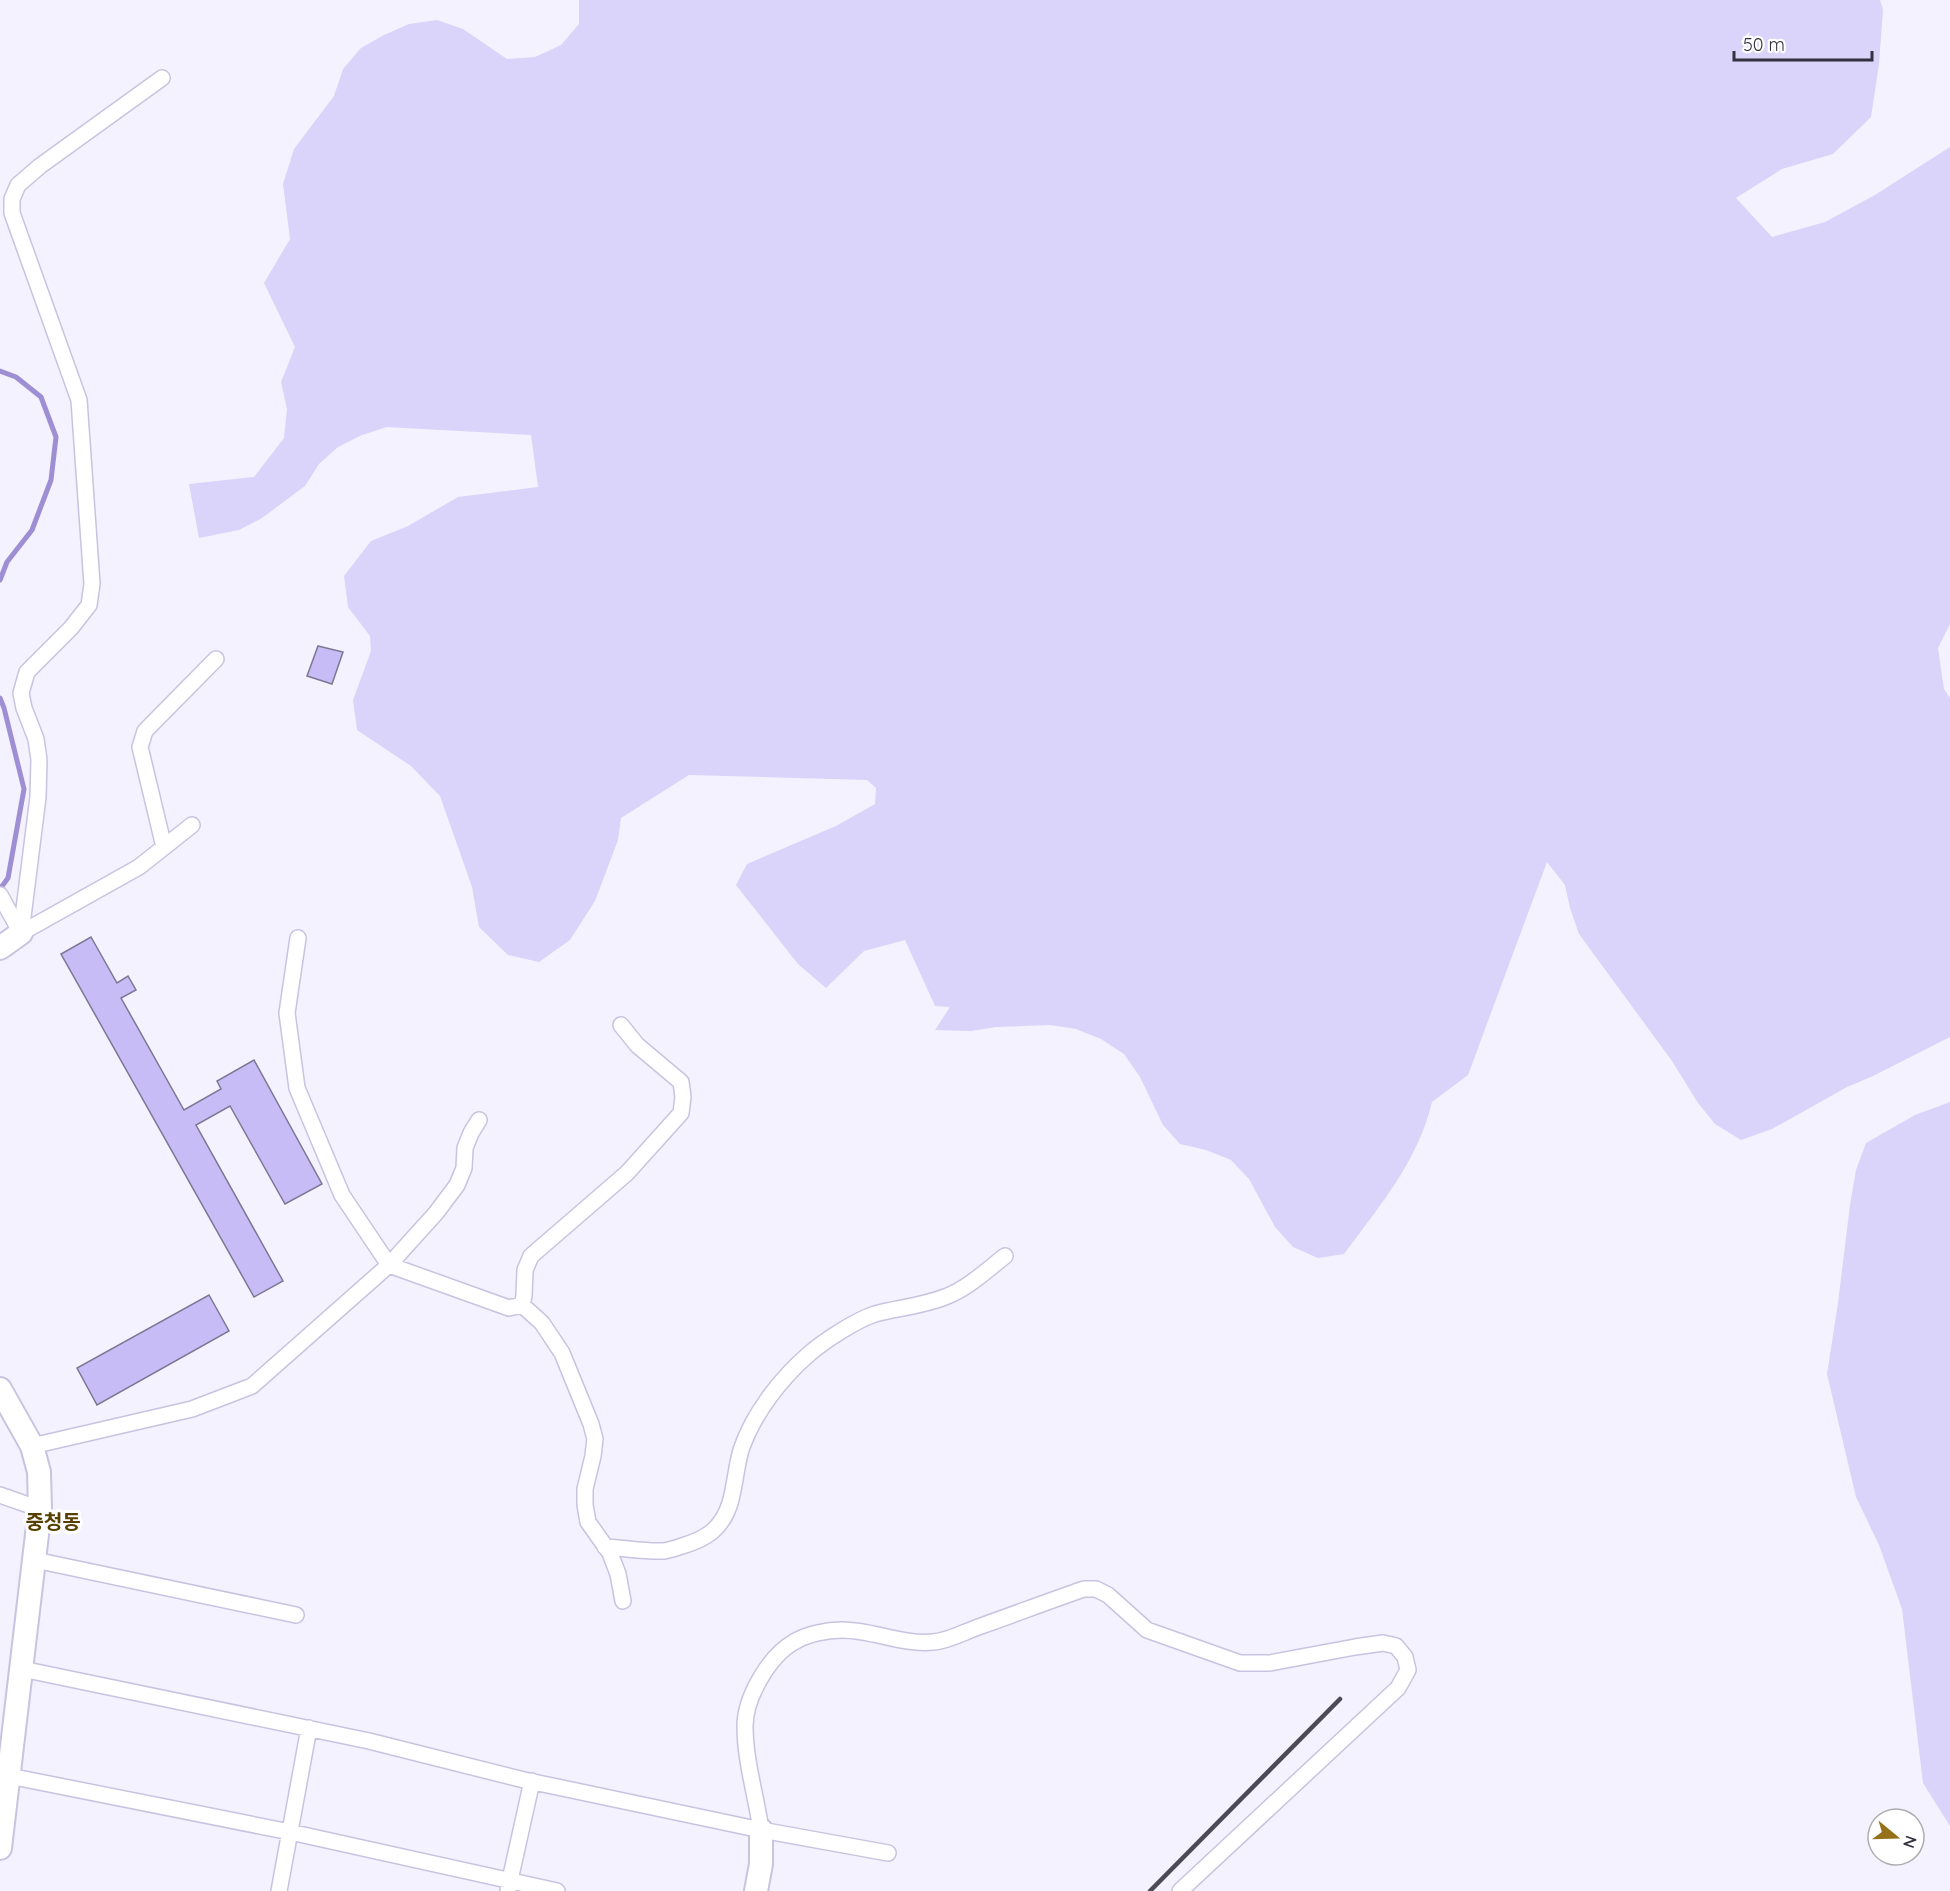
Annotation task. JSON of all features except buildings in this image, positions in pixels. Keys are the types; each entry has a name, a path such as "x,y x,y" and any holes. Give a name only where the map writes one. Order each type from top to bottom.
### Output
{"street":[{"path":"21,933 38,797 39,760 36,739 21,693 27,672 71,628 89,605 92,584 79,400 12,213 12,199 18,185 40,166 162,78"},
{"path":"164,847 140,747 145,731 216,659"},
{"path":"0,948 21,933 139,867 192,825"},
{"path":"2,898 21,933"},
{"path":"298,938 287,1013 297,1088 342,1195 388,1265 509,1308 522,1305"},
{"path":"522,1305 525,1270 531,1256 627,1173 681,1113 683,1098 681,1082 637,1045 621,1025"},
{"path":"32,1446 192,1409 252,1386 388,1265 436,1213 458,1185 464,1168 465,1148 479,1120"},
{"path":"605,1547 666,1551 699,1541 713,1532 730,1503 738,1460 748,1431 768,1399 810,1353 851,1326 873,1315 948,1296 1005,1256"},
{"path":"522,1305 542,1323 562,1353 591,1424 595,1439 585,1489 588,1522 605,1547 618,1574 623,1601"},
{"path":"0,1389 32,1446 39,1472 40,1509 0,1848"},
{"path":"0,1495 40,1509"},
{"path":"34,1560 296,1615"},
{"path":"756,1891 761,1864 761,1830 747,1753 745,1724 750,1698 762,1675 779,1654 794,1641 823,1632 844,1630 905,1641 934,1642 1067,1594 1084,1589 1096,1589 1108,1595 1148,1630 1240,1663 1270,1663 1383,1643 1396,1646 1405,1658 1408,1670 1398,1688 1180,1891"},
{"path":"22,1669 309,1728 532,1781 761,1830 888,1853"},
{"path":"279,1891 309,1728"},
{"path":"9,1776 290,1832 508,1886 557,1891"},
{"path":"508,1886 532,1781"}],"shaded area":[{"path":"579,0 1880,0 1883,10 1879,64 1871,117 1833,154 1782,169 1736,198 1772,237 1825,222 1875,195 1950,147 1950,624 1938,648 1944,689 1950,698 1950,1037 1847,1087 1772,1129 1741,1140 1715,1124 1698,1103 1672,1061 1579,934 1565,885 1547,862 1468,1075 1432,1102 1426,1124 1407,1164 1384,1201 1344,1254 1318,1258 1293,1247 1275,1227 1249,1179 1231,1160 1206,1150 1180,1144 1163,1125 1140,1077 1124,1054 1101,1039 1076,1029 1050,1025 996,1027 971,1031 935,1030 950,1007 935,1006 905,940 864,951 826,988 798,964 736,885 747,864 836,826 875,804 876,788 867,780 689,775 621,818 618,840 595,901 570,940 539,962 508,955 479,927 472,887 440,796 411,766 357,730 353,700 371,651 370,636 348,607 344,576 371,541 408,526 458,497 538,487 531,435 387,427 362,435 338,447 319,464 305,486 262,518 239,530 199,538 189,484 254,477 284,438 287,409 281,382 295,347 264,283 290,239 283,184 294,149 334,96 343,69 361,48 384,35 409,24 437,20 463,29 507,59 535,57 561,45 579,24"},
{"path":"1950,1102 1950,1826 1923,1783 1902,1609 1879,1545 1856,1497 1827,1374 1850,1205 1856,1170 1866,1143 1915,1115"}],"waterway":[{"path":"0,371 16,377 41,397 56,437 51,480 32,530 7,562 0,580"},
{"path":"0,698 24,789 8,878 0,889"}],"railway":[{"path":"1150,1891 1340,1699"}],"district":[{"name":"중청동","path":"53,1522"}]}
